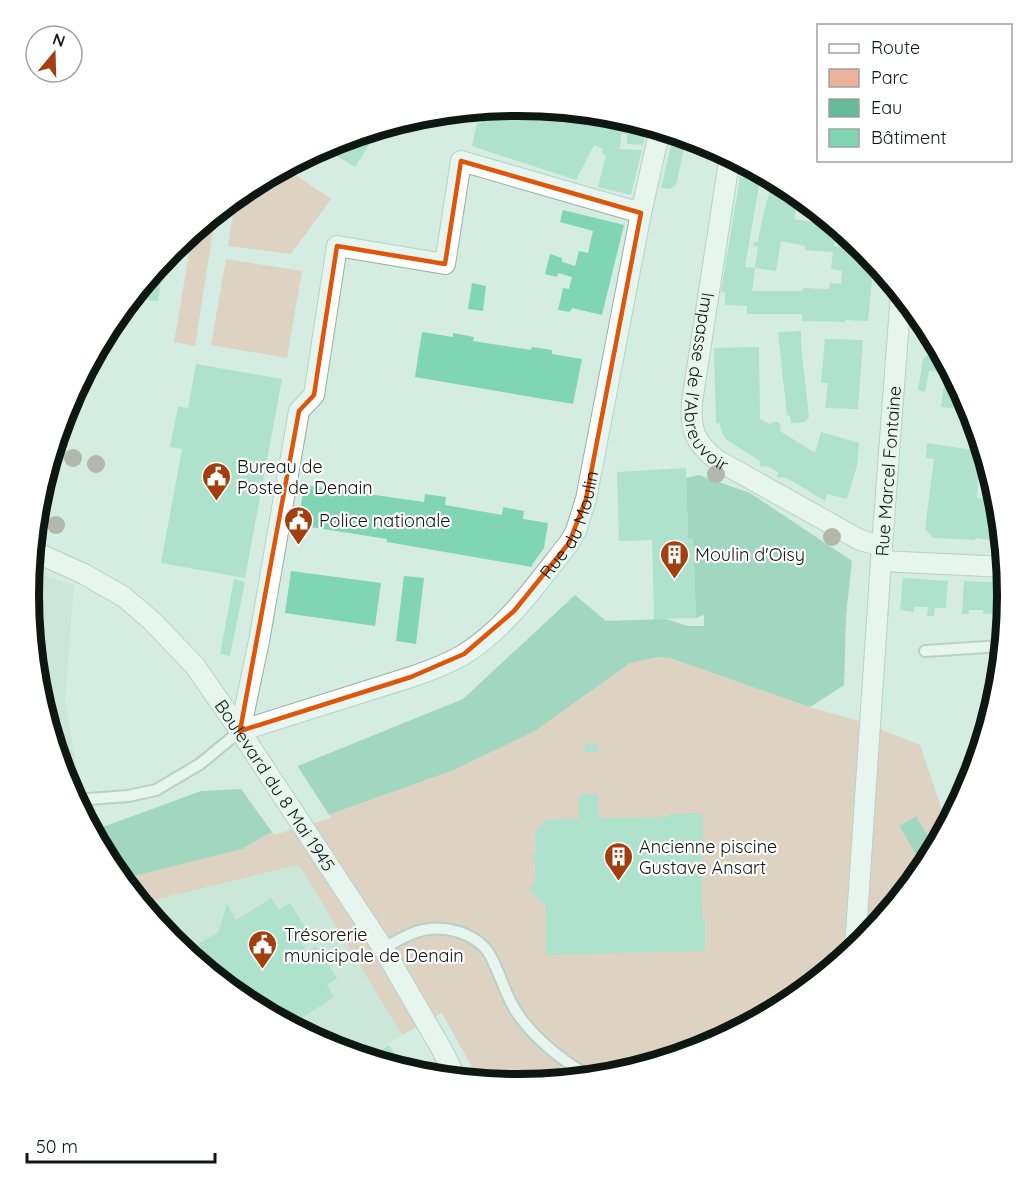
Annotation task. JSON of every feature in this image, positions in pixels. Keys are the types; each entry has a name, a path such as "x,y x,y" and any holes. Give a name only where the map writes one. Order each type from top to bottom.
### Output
{"street":[{"name":"Rue du Moulin","path":"240,731 429,671 464,654 498,627 531,591 569,543 576,531 586,499 641,213 658,137"},
{"path":"240,731 259,641 299,411 314,395 337,246 445,264 461,161 641,213"},
{"name":"Impasse de l'Abreuvoir","path":"729,164 692,402 692,426 708,453 717,460 881,553"},
{"name":"Rue Marcel Fontaine","path":"900,306 881,553 996,566"},
{"path":"856,934 881,553"},
{"name":"Boulevard du 8 Mai 1945","path":"41,555 84,574 124,597 168,636 195,666 383,948 451,1068"}],"lane":[{"path":"924,651 994,647"},
{"path":"85,799 128,796 156,790 200,764 240,731"},
{"path":"383,948 428,929 451,930 475,940 490,956 512,1004 523,1021 551,1051 578,1069"}],"highlighted area":[{"path":"461,161 641,213 586,499 569,543 514,611 464,654 411,677 240,731 299,411 314,395 337,246 445,264"}],"shaded area":[{"path":"40,575 74,585 65,701 81,791 64,748 48,688 40,626"},
{"path":"299,865 402,1035 375,1051 306,1024 278,1009 226,975 179,933 150,901"}],"green space":[{"path":"292,173 331,199 291,254 228,246 234,208"},
{"path":"214,224 195,346 174,342 191,245"},
{"path":"226,259 302,271 287,358 211,345"},
{"path":"660,657 670,658 810,707 859,721 920,745 943,814 930,839 916,816 899,826 918,858 878,910 834,955 784,993 730,1024 701,1037 642,1057 581,1069 518,1074 474,1071 442,1013 402,1035 299,865 150,901 131,877 242,849 268,834 454,770 535,731 630,663"}],"water":[{"path":"699,475 750,493 852,561 846,616 844,685 810,707 670,658 659,657 630,663 535,731 454,770 268,834 242,849 131,877 120,861 100,828 201,791 241,789 463,699 575,595 606,621 666,619 688,626 704,626 704,615 696,618 693,540 688,539 686,478"},
{"path":"916,816 930,839 918,858 899,826"}],"pier":[{"path":"296,764 331,818 274,835 239,786"}],"building":[{"path":"483,117 487,117 549,117 611,125 646,133 643,145 627,144 627,134 621,134 620,149 642,150 631,195 598,187 606,155 602,154 603,149 594,145 576,180 472,146 477,123 482,123"},
{"path":"373,138 355,167 332,153"},
{"path":"672,141 687,147 686,150 684,149 676,185 670,189 661,188"},
{"path":"740,177 758,181 745,267 755,268 758,247 753,246 754,242 758,242 771,188 797,205 794,219 812,222 813,216 836,236 834,246 848,247 873,273 868,321 802,321 802,314 747,314 747,306 725,305 725,292 721,292","holes":["781,241 805,246 805,250 833,252 831,269 842,271 841,284 830,283 829,289 752,291 755,268 776,271"]},
{"path":"563,210 624,225 602,315 572,308 570,312 558,310 563,288 569,289 572,277 558,273 557,277 545,274 550,254 562,258 562,262 575,266 579,251 588,253 593,231 560,222"},
{"path":"162,274 158,301 141,299"},
{"path":"472,283 486,286 483,311 468,309"},
{"path":"801,331 809,417 805,422 791,423 790,416 787,415 778,332"},
{"path":"422,332 453,337 453,333 474,337 473,341 531,350 532,347 552,350 552,354 582,359 573,404 415,377"},
{"path":"825,339 863,340 858,409 825,408 828,383 821,383"},
{"path":"759,347 760,419 770,424 778,422 781,426 780,431 815,453 821,432 859,443 857,466 847,499 827,494 825,501 787,478 777,477 778,472 769,467 760,466 760,461 727,440 719,423 716,423 714,348"},
{"path":"931,352 942,372 929,371 925,392 918,390 923,359 931,355"},
{"name":"Bureau de Poste de Denain","path":"196,364 282,379 245,578 161,563 182,449 170,447 178,406 188,408"},
{"path":"945,378 960,409 941,407"},
{"path":"927,443 975,450 979,463 977,498 987,499 994,540 933,538 925,529 934,459 926,458"},
{"name":"Moulin d'Oisy","path":"686,468 688,539 693,539 696,618 654,619 652,540 619,541 617,472"},
{"path":"304,485 424,502 425,494 446,497 445,505 502,515 503,507 524,511 523,519 548,523 544,548 532,567 387,542 387,539 298,525"},
{"path":"291,571 381,583 375,626 285,613"},
{"path":"404,576 424,578 416,644 396,641"},
{"path":"903,578 948,581 946,608 935,608 934,616 927,616 928,607 914,607 914,612 900,610"},
{"path":"234,579 245,582 230,656 220,654"},
{"path":"964,581 997,583 996,613 983,614 983,610 969,610 969,614 962,614"},
{"path":"585,743 598,745 598,752 585,752"},
{"name":"Ancienne piscine Gustave Ansart","path":"579,794 598,794 598,818 668,817 668,814 700,813 703,816 702,919 705,919 705,951 546,955 546,906 529,890 538,879 535,877 535,861 531,858 536,853 535,832 546,820 579,819"},
{"path":"271,898 279,910 290,903 306,928 301,931 304,936 300,939 306,952 316,946 337,978 327,985 334,997 298,1020 226,975 193,947 218,933 227,904 236,920"},
{"path":"389,1045 397,1058 394,1057 378,1052"}],"place":[{"name":"Bureau de Poste de Denain","path":"216,502"},
{"name":"Police nationale","path":"298,546"},
{"name":"Moulin d'Oisy","path":"674,580"},
{"name":"Ancienne piscine Gustave Ansart","path":"618,882"},
{"name":"Trésorerie municipale de Denain","path":"263,970"}]}
